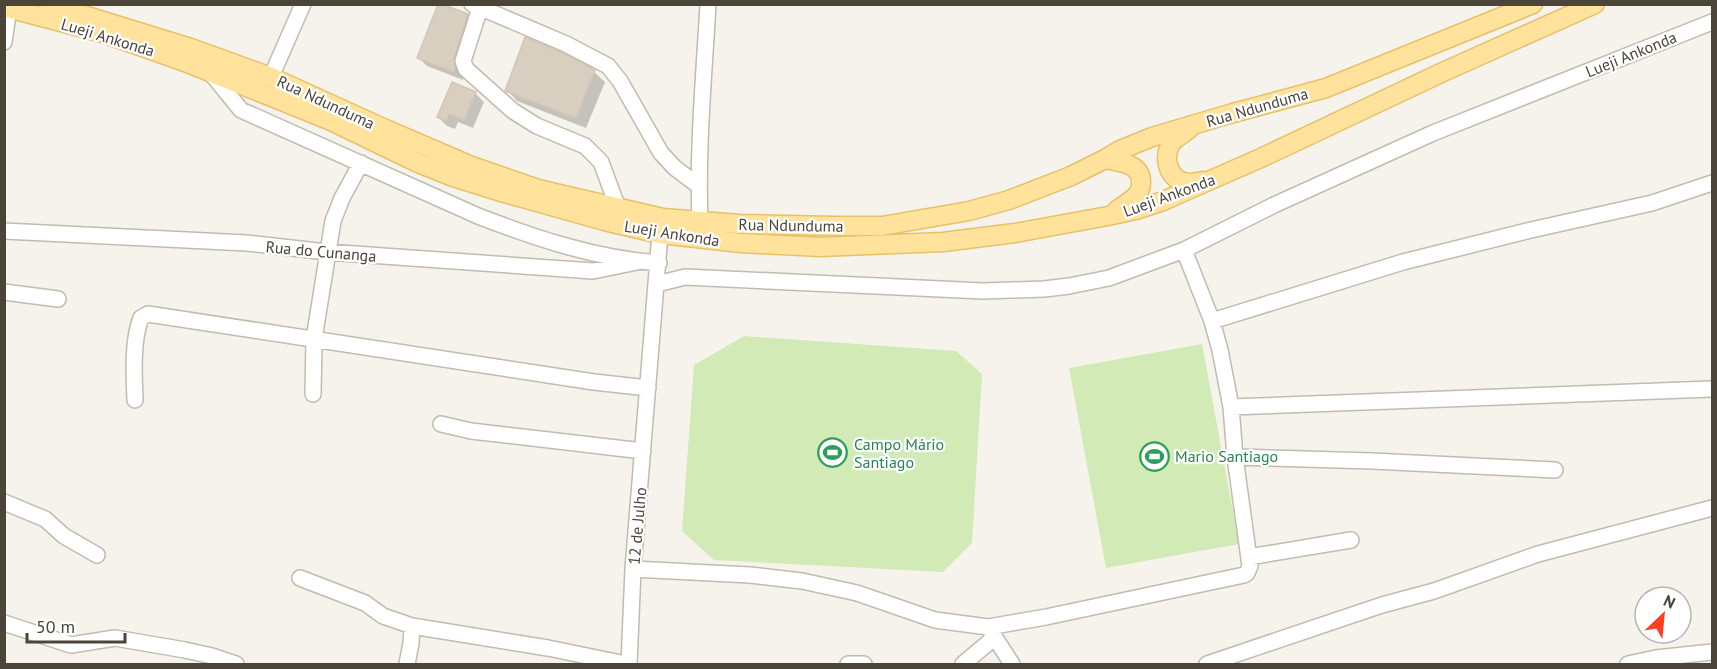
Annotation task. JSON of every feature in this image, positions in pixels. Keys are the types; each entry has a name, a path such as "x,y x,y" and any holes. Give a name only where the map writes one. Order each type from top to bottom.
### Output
{"main road":[{"name":"Rua Ndunduma","path":"48,4 191,48 272,77 469,165 538,189 663,218 739,224 882,226 969,211 1009,200 1071,176 1120,150 1152,137 1326,88 1533,4"},
{"name":"Lueji Ankonda","path":"7,8 102,33 210,72 331,121 418,163 453,177 556,209 660,234 741,243 820,247 943,242 1015,233 1108,216 1163,201 1595,4"},
{"path":"1193,126 1172,142 1167,153 1167,166 1174,177 1186,183 1210,181"},
{"path":"1105,159 1136,168 1141,177 1141,188 1136,196 1108,216"}],"street":[{"path":"272,77 303,4"},
{"path":"700,221 699,186 708,5"},
{"path":"618,208 601,162 585,146 537,126 513,111 466,69 463,61 476,6 566,44 608,66 620,81 661,153 675,168 699,186"},
{"path":"4,42 7,8"},
{"name":"Lueji Ankonda","path":"657,284 685,277 983,291 1044,289 1109,278 1184,250 1433,133 1713,22"},
{"name":"Lueji Ankonda","path":"210,72 241,110 478,216 586,251 637,262"},
{"path":"313,394 314,339 333,221 342,198 361,163"},
{"path":"1212,321 1403,262 1652,203 1713,183"},
{"name":"Rua do Cunanga","path":"4,231 247,243 327,252 593,271 637,262"},
{"name":"12 de Julho","path":"628,664 633,569 660,234"},
{"path":"633,569 750,575 802,581 857,593 935,620 991,632 1244,575 1249,570 1249,556 1234,457 1231,407 1212,321 1184,250"},
{"path":"637,262 659,263"},
{"path":"4,292 58,299"},
{"path":"135,400 133,373 138,326 141,318 148,314 594,382 648,388"},
{"path":"1231,407 1713,389"},
{"path":"441,424 471,431 644,452"},
{"path":"1234,457 1555,470"},
{"path":"4,502 45,519 64,536 97,555"},
{"path":"1207,664 1434,591 1538,554 1713,508"},
{"path":"1249,556 1351,540"},
{"path":"300,578 365,603 383,616 412,626 548,648 628,664"},
{"path":"4,623 71,645 115,638 185,650 236,664"},
{"path":"407,664 412,626"},
{"path":"963,664 991,632"},
{"path":"991,632 1012,664"},
{"path":"1628,664 1656,658 1713,652"},
{"path":"848,664 864,664"}],"green space":[{"name":"Campo Mário Santiago","path":"744,336 956,351 982,374 972,543 943,572 714,560 682,531 694,365"},
{"name":"Mario Santiago","path":"1202,344 1239,544 1106,568 1069,368"}],"building":[{"path":"438,4 468,14 454,58 454,72 417,58"},
{"path":"525,37 595,70 576,118 505,91"},
{"path":"452,82 476,92 464,120 449,114 446,121 437,117"}],"place":[{"name":"Campo Mário Santiago","path":"833,453"},
{"name":"Mario Santiago","path":"1154,456"}]}
